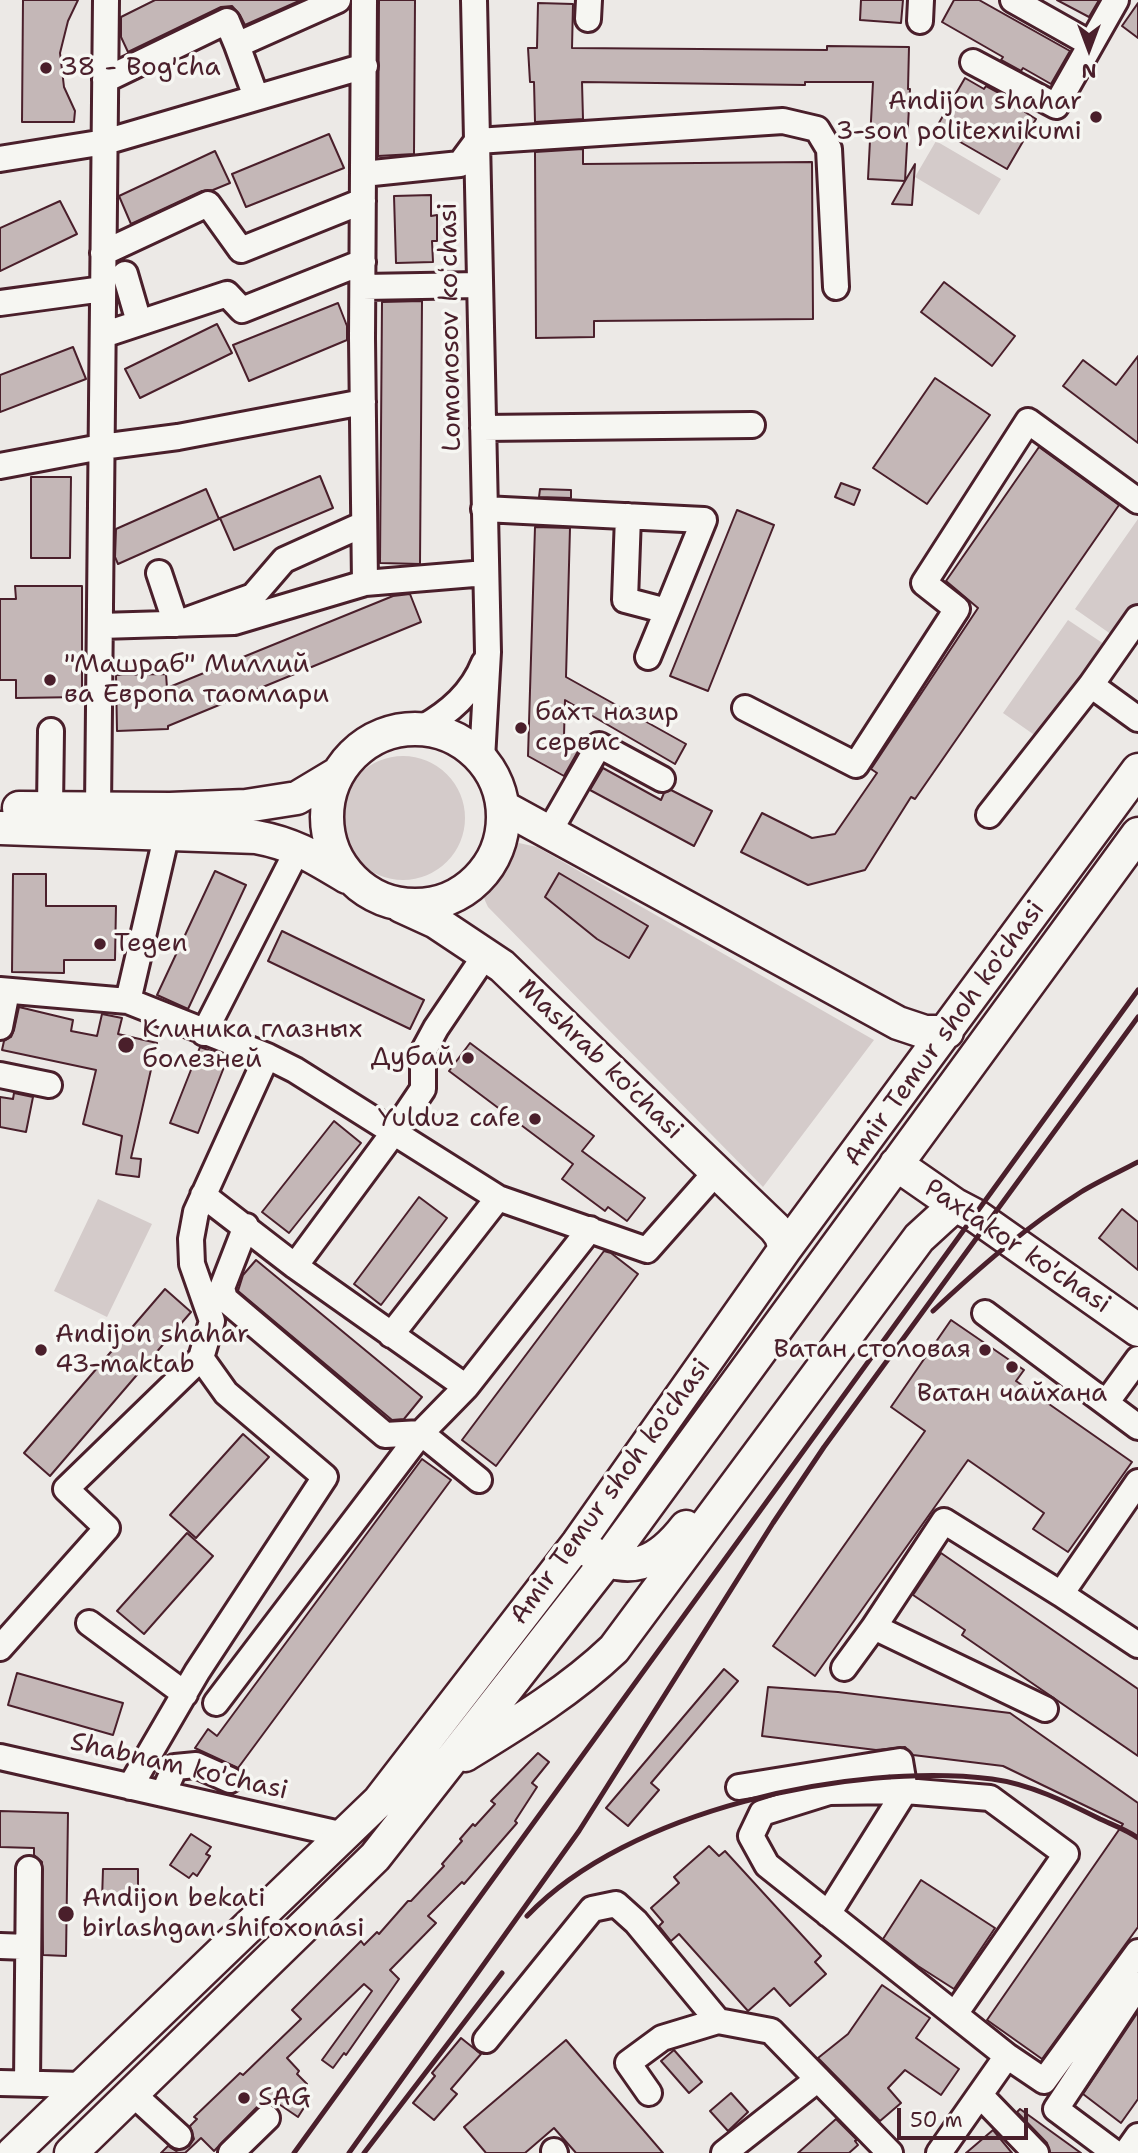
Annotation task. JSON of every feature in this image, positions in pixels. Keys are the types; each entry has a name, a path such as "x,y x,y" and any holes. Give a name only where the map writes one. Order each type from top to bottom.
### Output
{"main road":[{"name":"Mashrab ko'chasi","path":"354,881 336,858 327,831 327,802 337,774 352,754 373,739 397,730 422,728 445,733 465,743 482,759 496,781 503,807 502,836 491,863 472,884 447,899 419,905 390,902"},
{"name":"Amir Temur shoh ko'chasi","path":"13,2153 379,1801 578,1543 785,1249 1138,770"},
{"name":"Mashrab ko'chasi","path":"0,808 246,806 296,798 337,774"},
{"path":"503,807 898,1023 925,1032 947,1031"},
{"name":"Mashrab ko'chasi","path":"0,828 256,837 280,842 298,849 371,893 436,922 486,954 528,990 775,1228 785,1249"},
{"name":"Amir Temur shoh ko'chasi","path":"71,2153 375,1857 606,1562 1138,834"},
{"name":"Paxtakor ko'chasi","path":"896,1164 955,1205 976,1216 1138,1330"},
{"path":"578,1543 606,1562 633,1565 650,1560 672,1545 916,1219 930,1211 955,1205"},
{"path":"447,1766 553,1698 593,1669 614,1649 919,1238 955,1205"}],"street":[{"path":"98,808 106,0"},
{"path":"237,45 338,0"},
{"path":"364,0 365,583"},
{"name":"Lomonosov koʻchasi","path":"474,0 488,652 482,759"},
{"path":"1013,0 1091,44"},
{"path":"973,62 1056,106 1116,0"},
{"path":"105,80 227,21 256,97"},
{"path":"0,159 105,142 365,66"},
{"path":"363,174 460,164 477,141 783,121 817,129 828,149 836,287"},
{"path":"103,253 208,204 241,250 363,201"},
{"path":"103,335 227,294 242,310 363,262"},
{"path":"125,274 139,322"},
{"path":"363,287 479,285"},
{"path":"0,303 103,289"},
{"path":"0,466 102,446 178,437 363,402"},
{"path":"745,708 856,765 957,609 925,583 1028,422 1138,501"},
{"path":"483,428 752,425"},
{"path":"484,509 704,520 648,657"},
{"path":"628,516 625,600 667,611"},
{"path":"176,624 253,596 284,561 364,524"},
{"path":"159,573 176,624"},
{"path":"100,626 234,622 365,583 486,573"},
{"path":"989,815 1091,685 1138,618"},
{"path":"422,728 447,713 477,681 488,652"},
{"path":"1091,685 1138,719"},
{"path":"50,808 51,731"},
{"path":"550,832 599,745 662,779"},
{"path":"128,1001 167,833"},
{"path":"204,1033 298,849"},
{"path":"295,1266 394,1132 423,1088 424,1052 436,1028 486,954"},
{"path":"0,1027 3,990 128,1001 267,1056 295,1070 498,1198 648,1251 716,1172"},
{"path":"0,1648 107,1528 66,1489 201,1358 212,1321 192,1264 191,1239 196,1212 267,1056"},
{"path":"0,1075 49,1085"},
{"path":"203,1195 295,1266 466,1387"},
{"path":"391,1335 498,1198"},
{"path":"246,1226 222,1288 225,1299 385,1435 421,1433 479,1480"},
{"path":"216,1703 421,1433 466,1387 590,1229"},
{"path":"985,1313 1138,1427"},
{"path":"130,1787 185,1694 326,1477 226,1393 201,1358"},
{"path":"1106,1403 1138,1359"},
{"path":"1061,1594 1138,1482"},
{"path":"844,1668 944,1521 1138,1646"},
{"path":"89,1623 185,1694"},
{"path":"874,1627 1045,1709"},
{"name":"Shabnam ko'chasi","path":"0,1758 344,1835"},
{"path":"739,1787 900,1761 905,1791 828,1914"},
{"path":"163,1794 175,1767 196,1765 230,1780"},
{"path":"955,2014 1066,1854 990,1798 905,1791 828,1793 762,1813 751,1836 767,1866 1007,2056 1044,2081 1138,1952"},
{"path":"27,2083 29,1870"},
{"path":"486,2040 592,1909 616,1903 636,1922 718,2021"},
{"path":"0,1946 28,1947"},
{"path":"1115,2153 1056,2109 1138,1985"},
{"path":"649,2093 628,2063 662,2038 718,2021 771,2031 884,2151"},
{"path":"939,2153 1007,2056"},
{"path":"724,2153 818,2079"},
{"path":"0,2083 84,2085"},
{"path":"133,2094 188,2146"},
{"path":"979,2095 1036,2153"},
{"path":"231,2153 267,2118"},
{"path":"1126,2153 1138,2136"}],"shaded area":[{"path":"936,141 1001,179 979,215 915,177"},
{"path":"1138,519 1138,626 1125,644 1075,609"},
{"path":"1068,620 1119,654 1053,748 1003,713"},
{"path":"403,756 427,761 447,774 460,794 465,818 460,842 447,862 427,875 403,880 379,875 359,862 346,842 341,818 346,794 359,774 379,761"},
{"path":"519,843 537,847 874,1040 763,1187 488,907 482,885 486,867 498,852"},
{"path":"98,1199 152,1224 107,1317 54,1291"}],"building":[{"path":"23,0 78,0 68,21 60,53 64,87 75,111 74,122 22,122"},
{"path":"155,0 301,0 245,25 232,6 221,7 128,52 121,37 121,17"},
{"path":"379,0 415,0 414,154 378,156"},
{"path":"861,0 903,0 901,23 860,20"},
{"path":"954,0 979,0 1070,51 1051,84 1023,68 1021,71 1001,60 1003,57 942,22"},
{"path":"1057,0 1099,0 1089,17"},
{"path":"538,3 573,4 572,48 827,50 827,46 909,47 910,89 905,181 868,179 873,82 805,82 805,85 582,82 583,119 535,122 534,82 530,82 528,48 537,48"},
{"path":"1138,3 1138,38 1122,26"},
{"path":"965,78 1027,108 1025,112 1036,119 1007,169 936,128"},
{"path":"329,134 344,168 246,207 232,174"},
{"path":"583,149 583,164 812,162 813,319 594,321 594,337 536,338 535,152"},
{"path":"215,151 230,183 202,191 131,224 119,196"},
{"path":"915,164 912,205 892,204"},
{"path":"431,195 431,216 437,215 437,241 432,241 433,262 396,263 394,196"},
{"path":"60,201 77,234 0,271 0,228"},
{"path":"944,282 1015,336 992,366 921,312"},
{"path":"422,301 420,564 380,563 382,302"},
{"path":"338,303 347,326 347,340 249,381 233,345"},
{"path":"217,324 232,353 140,398 125,369"},
{"path":"73,347 86,379 0,412 0,375"},
{"path":"1138,356 1138,443 1063,386 1083,360 1116,385"},
{"path":"935,378 990,415 927,504 873,468"},
{"path":"1039,447 1119,505 915,799 911,797 865,870 808,885 741,852 762,813 812,838 835,834 877,773 871,769 978,608 946,581"},
{"path":"320,476 333,508 234,550 220,518"},
{"path":"31,477 71,477 70,558 31,558"},
{"path":"841,483 860,490 854,505 835,497"},
{"path":"206,489 219,519 118,564 115,557 116,529"},
{"path":"540,489 571,490 571,498 539,497"},
{"path":"737,510 774,525 708,691 670,676"},
{"path":"535,527 570,528 566,677 686,744 675,764 565,700 564,736 581,746 564,776 528,756"},
{"path":"15,586 82,586 82,697 16,698 16,680 0,680 0,599 16,599"},
{"path":"410,594 421,622 168,726 168,729 117,731 116,675 166,674 167,688 393,596"},
{"path":"603,768 661,800 664,793 671,790 712,811 694,846 590,790"},
{"path":"215,871 246,885 188,1009 157,995"},
{"path":"559,873 648,926 629,958 597,939 545,897"},
{"path":"13,874 46,874 46,906 116,906 115,960 64,960 64,973 12,972"},
{"path":"282,931 424,1000 410,1029 268,961"},
{"path":"19,1007 73,1020 71,1031 97,1036 102,1014 122,1018 118,1034 157,1043 131,1158 141,1159 139,1177 116,1174 122,1136 83,1124 96,1070 2,1050 4,1041 11,1037 14,1030"},
{"path":"470,1043 594,1136 582,1151 645,1198 627,1221 608,1207 605,1211 562,1179 573,1164 449,1071"},
{"path":"200,1047 228,1057 198,1133 170,1123"},
{"path":"14,1093 33,1097 26,1132 0,1127 0,1097 13,1099"},
{"path":"334,1121 361,1143 289,1233 262,1212"},
{"path":"419,1197 447,1218 381,1305 354,1284"},
{"path":"1122,1209 1138,1222 1138,1270 1099,1238"},
{"path":"604,1251 611,1253 638,1274 496,1466 462,1440"},
{"path":"256,1260 422,1397 404,1419 392,1420 238,1291 243,1275"},
{"path":"165,1289 191,1312 50,1476 24,1453"},
{"path":"951,1320 1024,1370 1016,1381 1132,1462 1068,1552 1033,1529 1044,1513 968,1460 815,1676 773,1646 925,1431 891,1407"},
{"path":"243,1434 269,1457 196,1538 170,1515"},
{"path":"422,1459 451,1480 238,1768 195,1748 208,1729 217,1736"},
{"path":"187,1533 213,1556 144,1634 117,1611"},
{"path":"941,1553 1138,1689 1138,1756 962,1635 965,1630 913,1595"},
{"path":"724,1669 738,1681 651,1783 659,1790 628,1826 606,1808"},
{"path":"17,1673 123,1703 113,1735 8,1705"},
{"path":"768,1687 838,1692 1010,1713 1138,1803 1138,1927 1042,2059 987,2020 1123,1824 1003,1766 913,1755 905,1747 876,1750 762,1736"},
{"path":"538,1753 549,1762 532,1783 537,1787 515,1821 517,1823 464,1884 462,1882 428,1916 436,1923 390,1970 399,1979 346,2055 344,2053 333,2068 322,2060 372,1991 364,1984 287,2058 307,2084 293,2097 305,2106 298,2117 270,2098 257,2107 214,2151 201,2138 185,2153 161,2153 168,2146 176,2151 189,2146 194,2139 190,2126 197,2119 194,2117 240,2073 243,2075 301,2019 292,2010 361,1941 364,1945 377,1932 379,1934 408,1901 411,1901 444,1866 442,1864 462,1841 460,1839 495,1804 491,1801"},
{"path":"0,1811 68,1813 66,1956 43,1955 42,1862 34,1855 34,1848 0,1847"},
{"path":"191,1834 211,1847 206,1854 210,1856 197,1876 193,1873 189,1878 170,1865"},
{"path":"709,1846 719,1856 725,1851 821,1956 815,1962 826,1974 790,2006 774,1988 748,2011 679,1934 671,1941 659,1926 663,1922 651,1908 679,1883 674,1877"},
{"path":"103,1869 138,1869 138,1901 102,1900"},
{"path":"921,1880 995,1928 954,1989 883,1939"},
{"path":"882,1985 930,2018 916,2038 959,2069 941,2095 905,2070 888,2088 901,2103 880,2121 818,2058 848,2034"},
{"path":"1138,2012 1138,2099 1121,2123 1083,2094"},
{"path":"461,2038 481,2054 451,2089 457,2094 434,2120 413,2103 435,2076 432,2073"},
{"path":"566,2040 663,2153 576,2153 554,2128 525,2153 486,2153 464,2127"},
{"path":"674,2050 702,2082 689,2093 661,2061"},
{"path":"731,2093 748,2112 728,2131 710,2111"},
{"path":"1020,2109 1081,2153 1050,2153 1047,2143 1017,2112"},
{"path":"836,2119 857,2140 855,2141 858,2145 849,2153 798,2153"},
{"path":"993,2130 1012,2153 966,2153"}],"railway":[{"path":"294,2153 1138,990"},
{"path":"349,2153 579,1831 773,1523 824,1447 1138,1017"},
{"path":"933,1311 986,1263 1061,1205 1138,1162"},
{"path":"527,1916 570,1879 622,1847 681,1822 744,1801 810,1787 874,1778 936,1776 1006,1781 1061,1800 1138,1838"},
{"path":"364,2153 502,1973"}],"place":[{"name":"38 - Bog'cha","path":"46,68"},
{"name":"Andijon shahar 3-son politexnikumi","path":"1096,117"},
{"name":"\"Машраб\" Миллий ва Европа таомлари","path":"50,680"},
{"name":"бахт назир сервис","path":"521,728"},
{"name":"Tegen","path":"100,944"},
{"name":"Клиника глазных болезней","path":"126,1045"},
{"name":"Дубай","path":"468,1058"},
{"name":"Yulduz cafe","path":"535,1119"},
{"name":"Andijon shahar 43-maktab","path":"41,1350"},
{"name":"Ватан столовая","path":"985,1350"},
{"name":"Ватан чайхана","path":"1012,1367"},
{"name":"Аndijon bekati birlashgan shifoxonasi","path":"66,1914"},
{"name":"SAG","path":"244,2098"}]}
